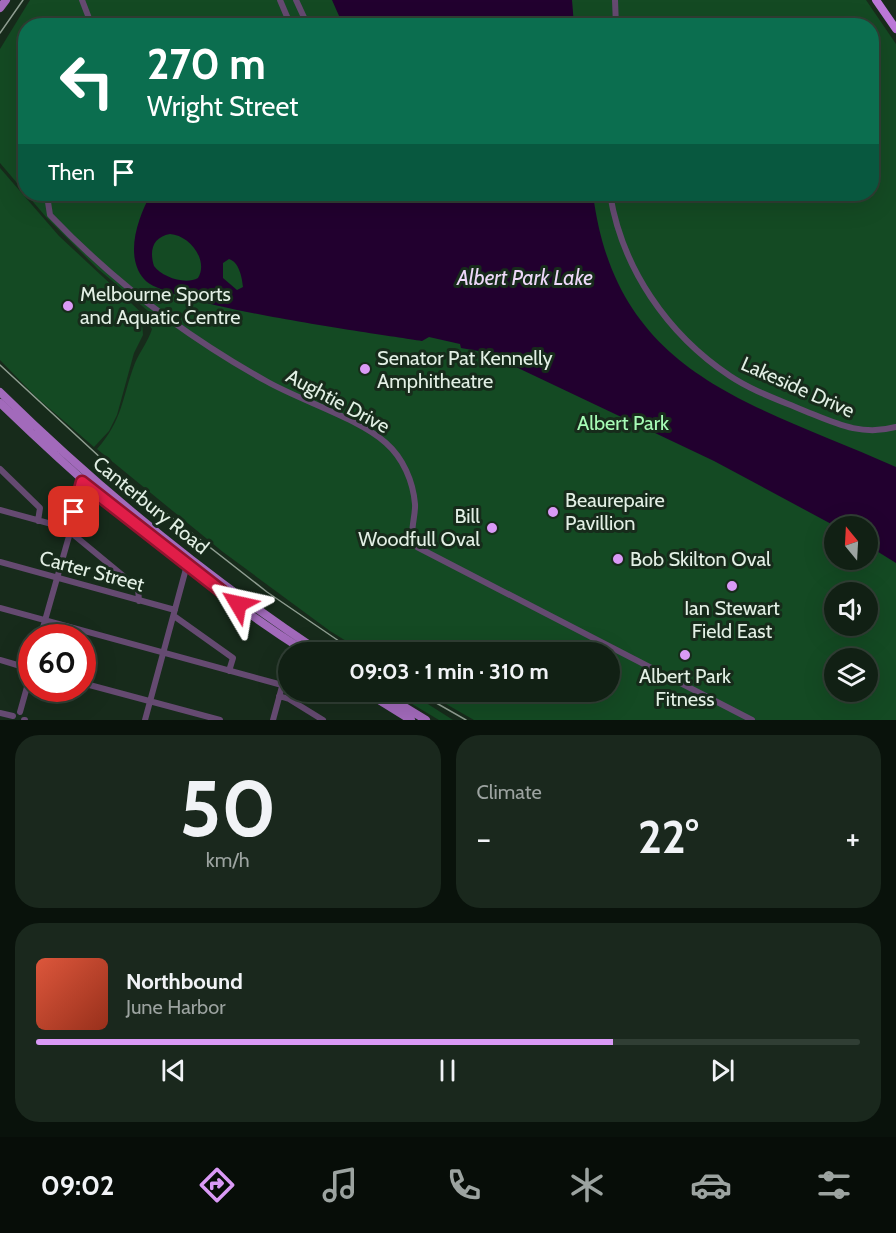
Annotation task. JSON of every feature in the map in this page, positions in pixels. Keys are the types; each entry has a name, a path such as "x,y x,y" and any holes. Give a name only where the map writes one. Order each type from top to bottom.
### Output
{"highway":[{"path":"876,0 896,29"}],"main road":[{"path":"0,8 6,0"},
{"name":"Canterbury Road","path":"0,392 85,479"},
{"name":"Canterbury Road","path":"0,403 85,479 188,563 291,642"},
{"path":"380,702 401,717 411,720"},
{"path":"396,702 426,720"}],"street":[{"path":"280,0 288,18"},
{"path":"296,0 304,18"},
{"path":"615,0 616,18"},
{"path":"83,1 89,18"},
{"name":"Aughtie Drive","path":"49,201 50,215 154,310 228,360 296,397 375,435 388,445 400,459 411,484 415,509 412,539 418,548 752,720"},
{"name":"Lakeside Drive","path":"612,201 622,241 645,288 672,326 706,358 750,386 844,427 871,431 896,427"},
{"path":"0,469 40,508 38,521"},
{"path":"44,624 85,479"},
{"path":"0,510 69,530 138,588 139,601"},
{"name":"Carter Street","path":"0,562 175,613"},
{"path":"146,720 188,563"},
{"path":"0,608 278,685"},
{"path":"175,613 233,658 229,671"},
{"path":"0,660 18,665"},
{"path":"96,687 220,720"},
{"path":"273,720 278,700"},
{"path":"294,702 323,720"},
{"path":"0,713 25,720"}],"green space":[{"name":"Albert Park","path":"30,0 866,0 878,18 19,18"},
{"name":"Albert Park","path":"879,19 896,44 896,720 474,720 446,704 447,702 620,702 620,642 348,642 330,631 223,552 97,449 117,418 135,363 152,329 147,322 154,316 98,269 32,201 879,201"},
{"name":"Albert Park","path":"18,20 18,184 0,163 0,49"},
{"name":"Melbourne Sports and Aquatic Centre","path":"0,168 18,189 18,201 29,201 59,236 146,317 142,322 143,335 134,353 117,415 109,431 94,447 35,396 0,360"},
{"path":"409,702 425,702 453,720 439,720"}],"water":[{"path":"332,0 572,0 573,18 340,18"},
{"name":"Albert Park Lake","path":"148,201 595,201 607,256 630,305 662,344 700,375 744,401 896,467 896,563 878,552 878,516 824,516 824,520 714,461 484,352 461,348 460,344 429,337 422,341 274,317 190,299 160,289 144,279 138,270 134,248 138,225","holes":["170,234 184,239 195,250 201,264 198,278 187,281 162,274 154,266 152,255 154,245 160,238","229,259 235,263 241,275 243,287 237,290 223,278 223,263"]}],"tram line":[{"path":"0,33 23,0"},
{"path":"0,365 129,484 267,592 340,642"},
{"path":"434,702 466,720"}],"place":[{"name":"Melbourne Sports and Aquatic Centre","path":"68,306"},
{"name":"Senator Pat Kennelly Amphitheatre","path":"365,369"},
{"name":"Beaurepaire Pavillion","path":"553,512"},
{"name":"Bill Woodfull Oval","path":"492,528"},
{"name":"Bob Skilton Oval","path":"618,559"},
{"name":"Ian Stewart Field East","path":"732,586"},
{"name":"Albert Park Fitness","path":"685,655"}],"route":[{"path":"74,512 82,482 238,604"}]}
